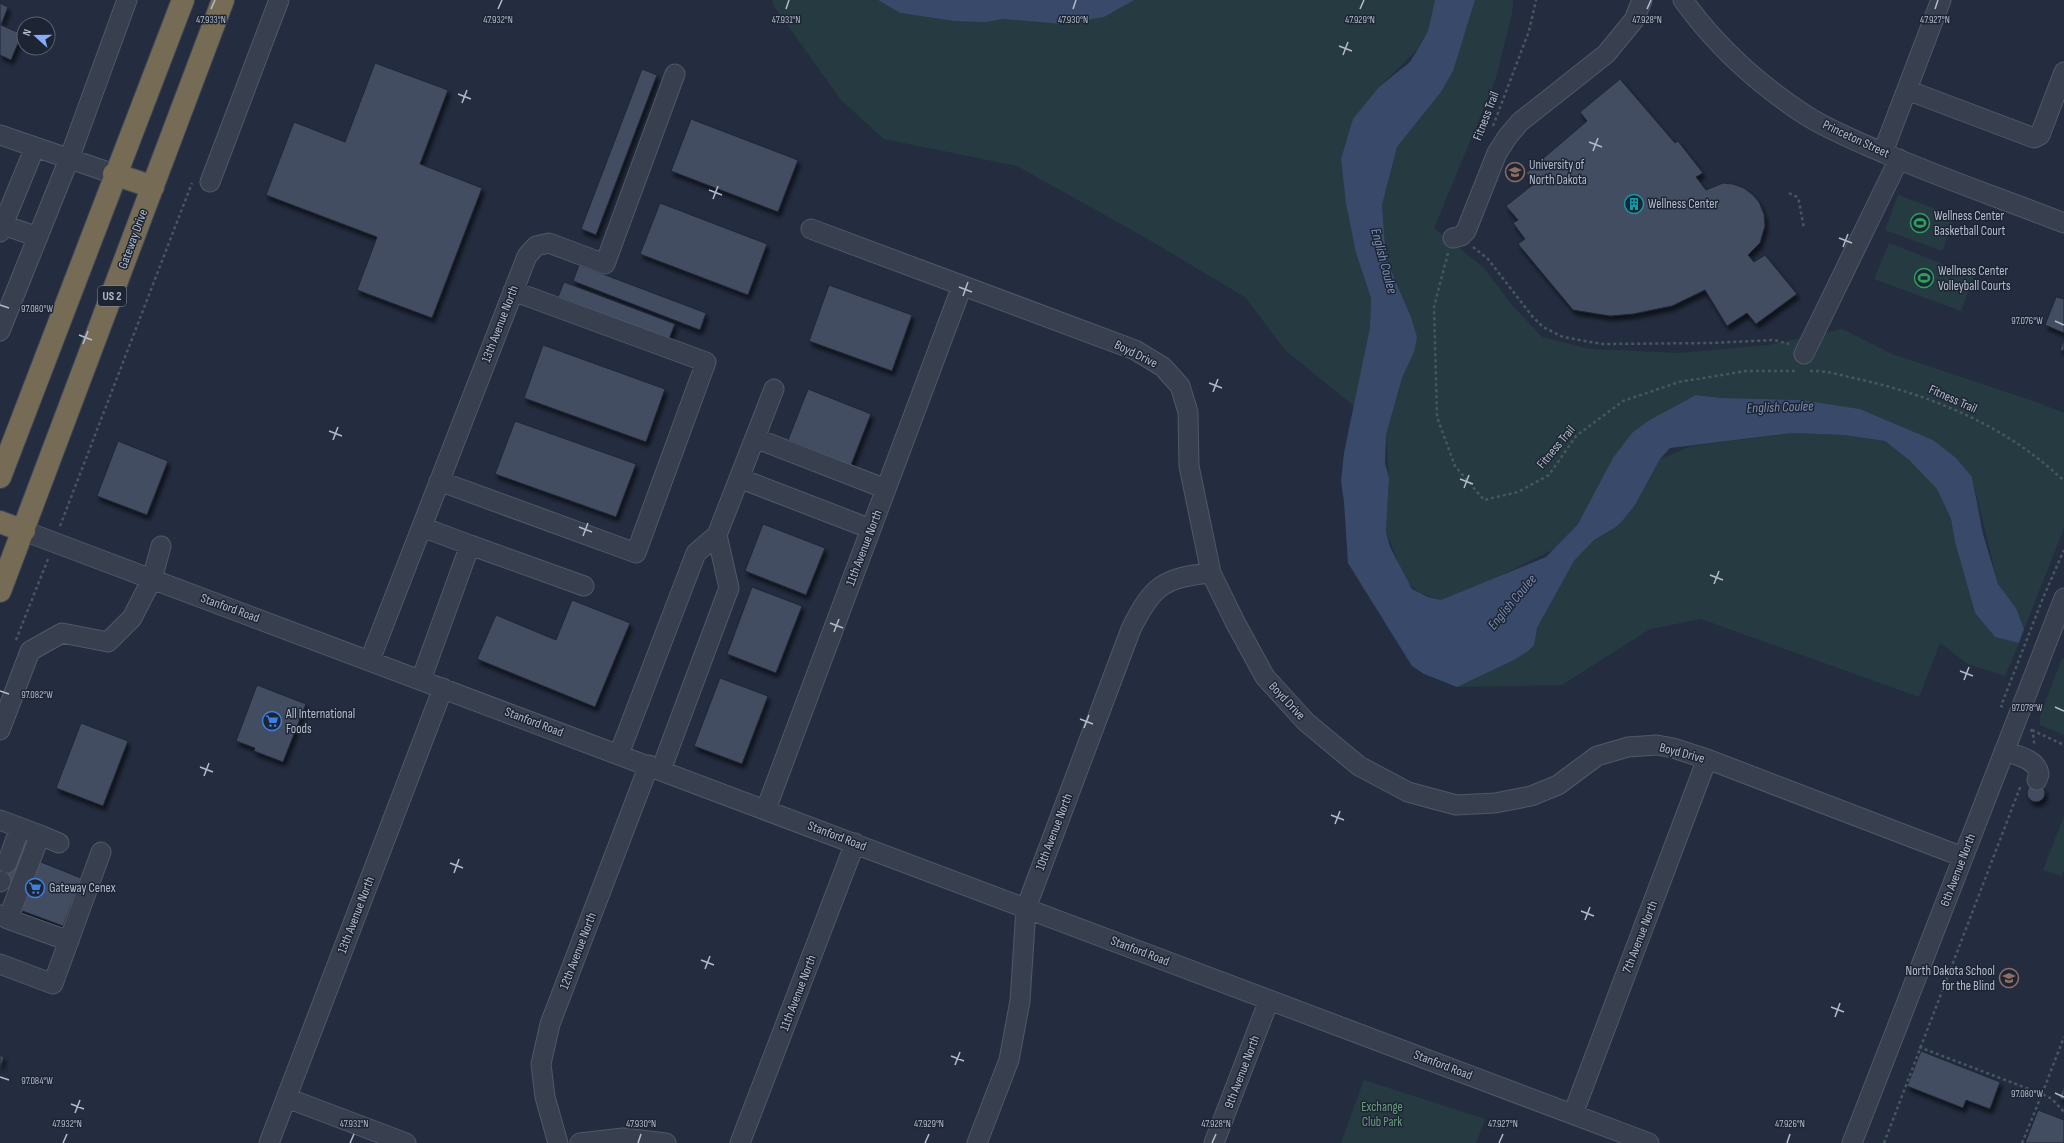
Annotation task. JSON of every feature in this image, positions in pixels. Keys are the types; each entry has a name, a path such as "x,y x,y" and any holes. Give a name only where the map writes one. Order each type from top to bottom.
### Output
{"highway":[{"path":"0,477 114,174 183,0"},
{"name":"Gateway Drive","path":"0,591 24,531 223,0"},
{"path":"114,174 152,187"},
{"path":"0,522 24,531"}],"street":[{"path":"0,331 69,159 127,0"},
{"path":"202,179 279,0"},
{"path":"1452,238 1461,236 1468,227 1498,153 1508,136 1520,122 1606,54 1634,20 1642,0"},
{"name":"Princeton Street","path":"1683,0 1698,21 1719,44 1774,93 1808,116 1891,156 2064,223"},
{"path":"1805,365 1891,156 1907,90 1941,0"},
{"path":"1907,90 2034,138 2040,134 2064,72"},
{"name":"13th Avenue North","path":"370,660 526,256 536,246 549,243 605,264 675,74"},
{"path":"0,135 114,174"},
{"path":"35,147 1,227 38,237"},
{"name":"Boyd Drive","path":"811,229 1135,350 1163,367 1180,386 1188,412 1189,466 1211,573 1235,622 1265,677 1306,722 1359,766 1408,792 1456,805 1495,803 1531,796 1558,785 1597,756 1628,747 1657,745 1673,748 1707,759 1963,856"},
{"name":"11th Avenue North","path":"766,809 962,286"},
{"path":"439,481 636,553 706,362 513,291"},
{"path":"619,754 696,553 717,535 774,389"},
{"path":"754,438 886,489"},
{"path":"739,478 871,529"},
{"path":"422,527 584,586"},
{"name":"Stanford Road","path":"24,531 766,809 1649,1143"},
{"name":"12th Avenue North","path":"558,1143 545,1097 542,1064 550,1024 729,588 717,535"},
{"path":"421,680 470,545"},
{"path":"0,730 30,651 62,633 108,642 132,618 152,579 161,546"},
{"name":"10th Avenue North","path":"977,1143 1009,1060 1020,1001 1026,908 1131,629 1142,606 1162,585 1184,575 1211,573"},
{"name":"6th Avenue North","path":"1852,1143 2004,751 2063,605"},
{"name":"13th Avenue North","path":"269,1143 442,688"},
{"path":"2004,751 2030,761 2038,770 2037,780"},
{"name":"7th Avenue North","path":"1573,1114 1707,759"},
{"path":"0,820 59,843"},
{"path":"7,863 20,828"},
{"path":"40,835 4,917 69,941"},
{"name":"11th Avenue North","path":"740,1143 855,843"},
{"path":"0,964 53,984 101,852"},
{"name":"9th Avenue North","path":"1214,1143 1269,1000"},
{"path":"286,1098 406,1143"},
{"path":"580,1143 623,1138 666,1143"}],"path":[{"name":"Fitness Trail","path":"1491,132 1530,31 1536,0"},
{"path":"14,645 54,542 202,179"},
{"path":"1789,193 1797,197 1799,200 1804,229"},
{"path":"1452,238 1470,245 1488,259 1532,316 1543,327 1563,337 1610,344 1712,343 1774,340 1791,345 1805,365 1817,370"},
{"name":"Fitness Trail","path":"1452,238 1434,307 1437,417 1455,466 1484,500 1518,492 1549,475 1576,436 1623,401 1680,382 1805,365 1817,370 1894,387 1942,403 1991,428 2025,448 2064,481"},
{"path":"1884,1143 1919,1047 2030,761 2034,738 2031,729"},
{"path":"2022,1143 2064,1037"},
{"path":"1919,1047 2042,1094 2052,1099 2064,1112"}],"green space":[{"path":"772,0 878,0 900,13 954,21 1020,19 1134,0 1435,0 1428,31 1418,49 1379,87 1341,159 1346,204 1356,253 1371,298 1370,327 1354,406 1285,350 1245,297 1141,235 1017,166 884,139 841,100 774,6"},
{"path":"1475,0 1513,0 1512,14 1495,81 1434,228 1484,268 1511,304 1542,337 1589,349 1680,353 1769,345 1842,329 1892,354 2036,402 2064,413 2064,528 2024,629 2016,608 1998,584 1972,477 1933,440 1860,409 1801,400 1722,398 1696,395 1554,549 1494,579 1441,600 1420,593 1406,581 1386,532 1389,478 1386,435 1402,378 1414,352 1411,317 1386,259 1382,205 1397,147 1441,92 1452,71"},
{"name":"Wellness Center Basketball Court","path":"1898,195 1955,216 1942,251 1885,230"},
{"name":"Wellness Center Volleyball Courts","path":"1889,243 1974,276 1961,311 1874,279"},
{"path":"1793,433 1844,435 1885,441 1909,460 1937,489 1951,519 1955,542 1975,613 1995,637 2019,643 2005,676 1968,664 1940,643 1919,697 1701,619 1650,629 1562,685 1457,687 1514,660 1527,652 1537,628 1574,561 1594,540 1616,527 1635,505 1660,459 1692,446"},
{"path":"2062,659 2064,659 2064,735 2040,725 2040,716"},
{"path":"2064,816 2064,870 2062,876 2043,870"},
{"name":"Exchange Club Park","path":"1364,1080 1485,1119 1476,1143 1341,1143"}],"water":[{"path":"878,0 1134,0 1104,17 1063,24 1003,19 986,22 954,21 900,13"},
{"name":"English Coulee","path":"1435,0 1475,0 1453,71 1441,92 1397,147 1382,205 1386,259 1411,317 1417,337 1414,352 1402,378 1386,435 1385,463 1389,478 1386,532 1390,547 1412,589 1428,597 1441,600 1546,557 1578,524 1613,458 1632,433 1648,421 1696,395 1722,398 1801,400 1860,409 1933,440 1956,458 1972,477 1983,534 1998,584 2016,608 2024,629 2019,643 1995,637 1975,613 1955,542 1951,519 1937,489 1909,460 1885,441 1844,435 1793,433 1670,448 1660,459 1635,505 1623,520 1616,527 1594,540 1574,561 1537,628 1534,645 1527,652 1514,660 1457,687 1424,674 1412,666 1348,563 1344,502 1341,481 1344,453 1370,327 1371,298 1356,253 1346,204 1341,159 1353,119 1379,87 1410,62 1418,49 1428,31"}],"building":[{"path":"0,3 8,7 1,25 16,31 16,48 11,60 0,55"},
{"path":"375,63 448,90 420,164 482,188 432,318 357,290 377,237 266,195 294,122 345,142"},
{"path":"642,69 657,75 596,235 581,229"},
{"name":"Wellness Center","path":"1620,79 1675,143 1678,141 1703,173 1696,177 1706,190 1723,183 1733,184 1744,188 1759,202 1764,214 1765,226 1760,243 1748,255 1754,262 1765,255 1797,294 1756,324 1747,313 1727,326 1705,290 1672,306 1633,314 1610,316 1573,310 1518,244 1525,239 1513,223 1518,220 1506,206 1535,183 1526,173 1587,121 1580,112"},
{"path":"691,119 798,160 778,212 671,171"},
{"path":"660,203 767,244 748,295 640,254"},
{"path":"579,265 706,313 700,330 573,281"},
{"path":"564,282 675,324 669,339 558,297"},
{"path":"829,285 912,315 892,371 809,341"},
{"path":"2056,297 2064,299 2064,333 2045,325"},
{"path":"2064,339 2064,351 2060,350"},
{"path":"543,345 665,389 646,442 524,398"},
{"path":"808,389 871,414 851,465 788,440"},
{"path":"515,421 636,464 616,517 495,474"},
{"path":"118,441 168,461 147,515 97,496"},
{"path":"763,524 825,548 806,595 745,571"},
{"path":"752,587 802,606 776,673 727,654"},
{"path":"572,600 630,623 595,707 477,659 496,615 556,640"},
{"path":"720,678 768,696 742,764 694,746"},
{"path":"257,685 306,704 283,762 254,751 255,748 236,741"},
{"path":"81,723 128,741 103,806 56,788"},
{"path":"2036,784 2042,787 2045,793 2042,799 2036,802 2030,799 2027,793 2030,787"},
{"path":"0,860 22,869 16,887 0,881"},
{"path":"36,860 81,878 63,926 17,909"},
{"path":"1921,1051 2000,1082 1990,1109 1966,1100 1963,1108 1907,1086"},
{"path":"0,1055 4,1057 0,1068"},
{"path":"2064,1085 2064,1100 2059,1098"},
{"path":"2038,1110 2064,1120 2064,1143 2025,1143"}],"place":[{"name":"University of North Dakota","path":"1515,172"},
{"name":"Wellness Center","path":"1634,204"},
{"name":"Wellness Center Basketball Court","path":"1920,223"},
{"name":"Wellness Center Volleyball Courts","path":"1924,278"},
{"name":"All International Foods","path":"272,721"},
{"name":"Gateway Cenex","path":"35,888"},
{"name":"North Dakota School for the Blind","path":"2009,978"}]}
